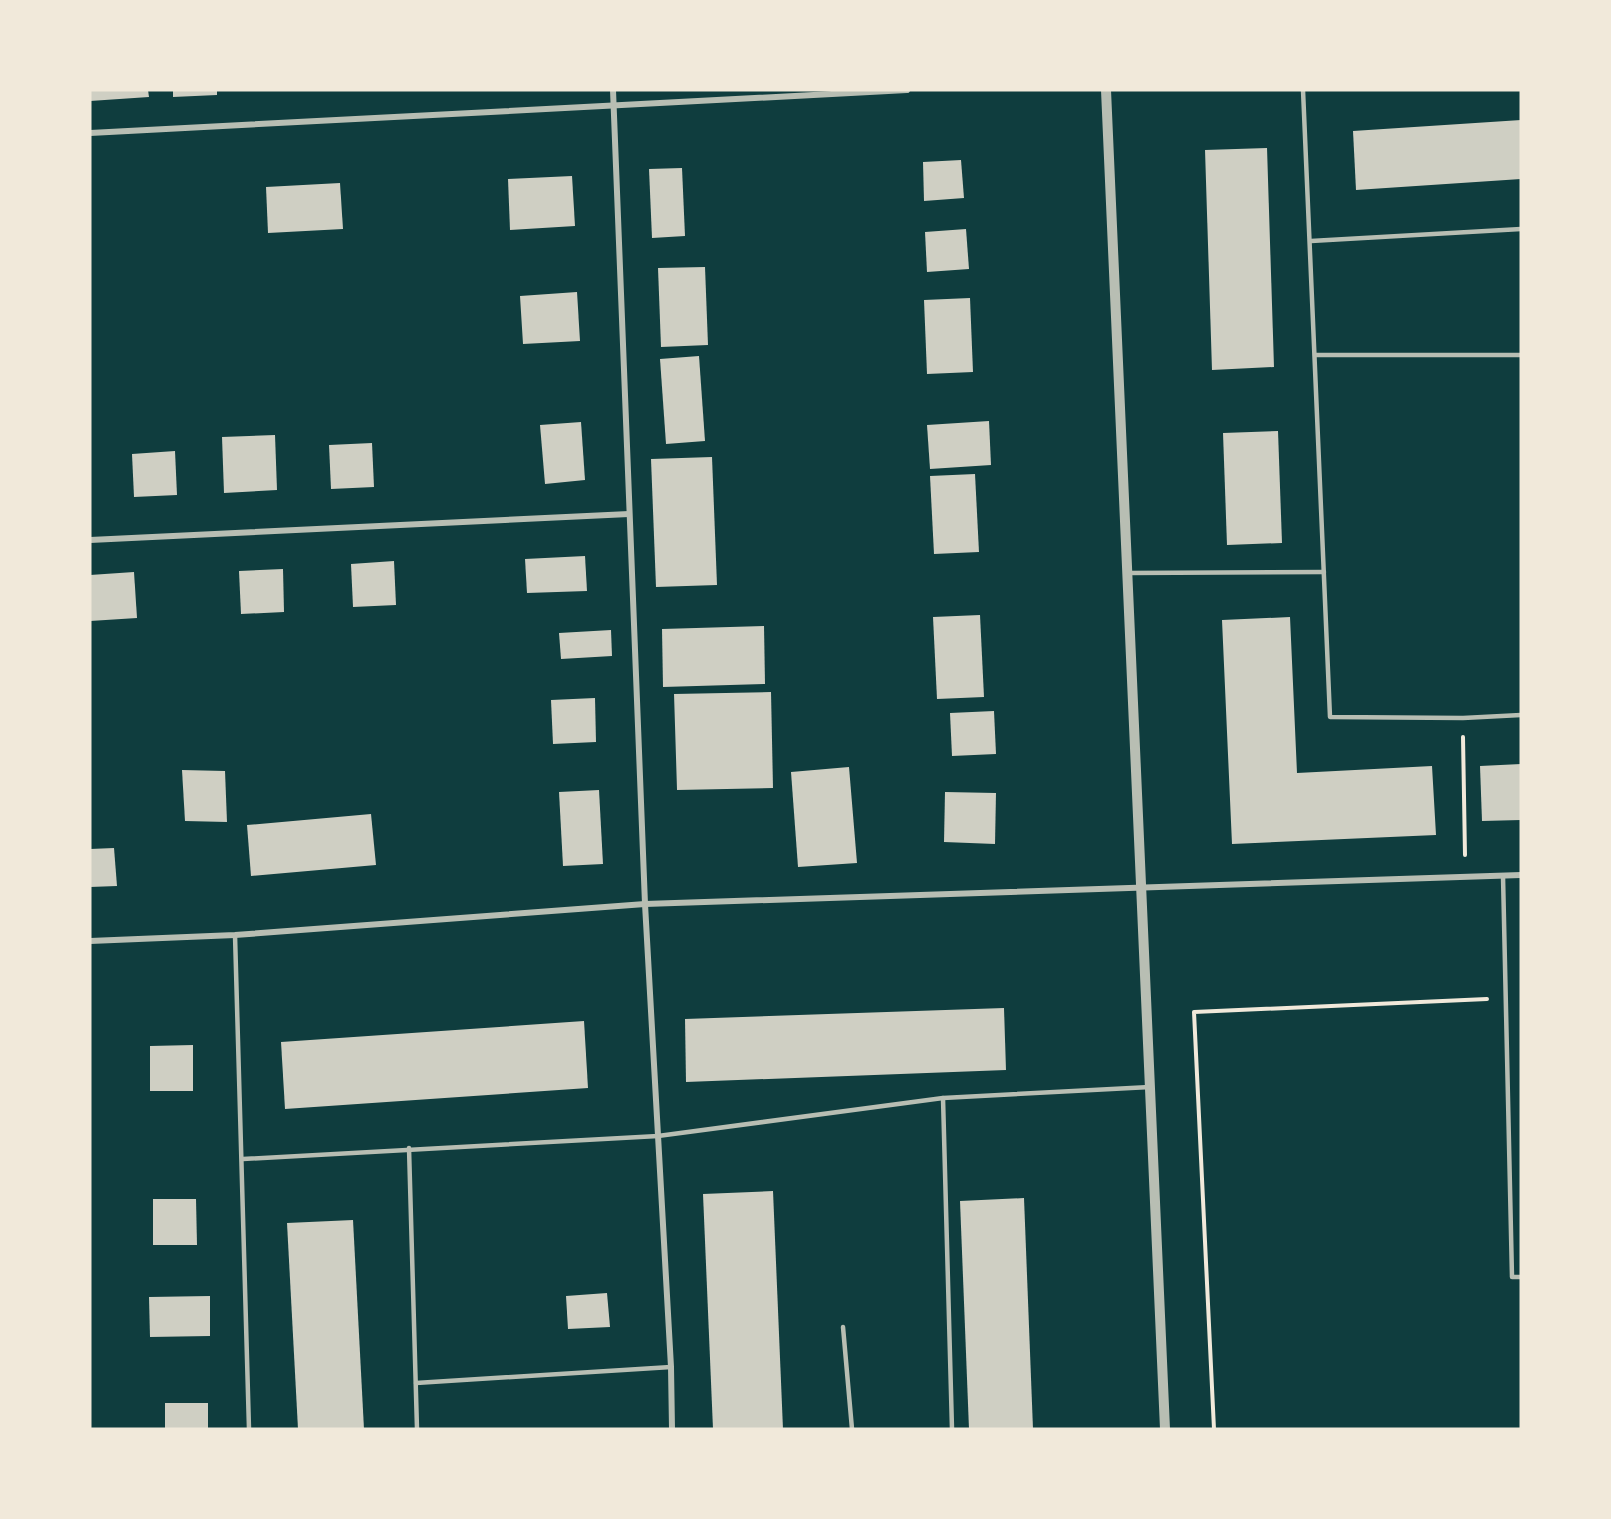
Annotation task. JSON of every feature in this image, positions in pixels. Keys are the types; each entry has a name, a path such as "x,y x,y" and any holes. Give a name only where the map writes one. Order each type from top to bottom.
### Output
{"street":[{"path":"613,90 645,904 671,1367 672,1429"},
{"path":"90,133 908,90"},
{"path":"1106,90 1165,1429"},
{"path":"90,540 629,514"},
{"path":"90,941 235,935 645,904 1521,875"}],"lane":[{"path":"1303,90 1330,717 1462,718 1521,715"},
{"path":"1311,241 1521,229"},
{"path":"1315,355 1521,355"},
{"path":"1127,573 1324,572"},
{"path":"1503,876 1512,1277 1521,1277"},
{"path":"235,935 249,1429"},
{"path":"243,1159 658,1136 943,1098 1150,1087"},
{"path":"943,1098 952,1429"},
{"path":"409,1148 417,1429"},
{"path":"843,1327 852,1429"},
{"path":"416,1383 671,1367"}],"path":[{"path":"1462,718 1466,877"},
{"path":"1214,1429 1194,1012 1506,998"}],"building":[{"path":"90,90 148,90 149,97 90,101"},
{"path":"173,90 217,90 217,95 173,97"},
{"path":"1521,120 1521,179 1356,190 1353,131"},
{"path":"1267,148 1274,367 1212,370 1205,150"},
{"path":"961,160 964,198 924,201 923,162"},
{"path":"682,168 685,236 652,238 649,169"},
{"path":"572,176 575,226 510,230 508,179"},
{"path":"340,183 343,229 268,233 266,187"},
{"path":"966,229 969,269 927,272 925,232"},
{"path":"705,267 708,345 661,347 658,268"},
{"path":"577,292 580,341 523,344 520,296"},
{"path":"970,298 973,372 927,374 924,300"},
{"path":"699,356 705,441 666,444 660,359"},
{"path":"989,421 991,465 930,469 927,425"},
{"path":"581,422 585,480 545,484 540,425"},
{"path":"1278,431 1282,543 1227,545 1223,433"},
{"path":"275,435 277,490 224,493 222,437"},
{"path":"372,443 374,487 331,489 329,445"},
{"path":"175,451 177,495 134,497 132,454"},
{"path":"712,457 717,585 656,587 651,459"},
{"path":"975,474 979,552 934,554 930,476"},
{"path":"585,556 587,591 527,593 525,559"},
{"path":"394,561 396,605 353,607 351,564"},
{"path":"283,569 284,612 241,614 239,571"},
{"path":"134,572 137,618 90,621 90,575"},
{"path":"980,615 984,697 937,699 933,617"},
{"path":"1290,617 1297,773 1432,766 1436,835 1232,844 1222,620"},
{"path":"764,626 765,684 663,687 662,629"},
{"path":"611,630 612,656 561,659 559,633"},
{"path":"771,692 773,788 677,790 674,694"},
{"path":"595,698 596,742 553,744 551,700"},
{"path":"994,711 996,754 952,756 950,713"},
{"path":"1521,764 1521,820 1482,821 1480,766"},
{"path":"849,767 857,863 798,867 791,772"},
{"path":"182,770 225,771 227,822 185,821"},
{"path":"599,790 603,864 563,866 559,792"},
{"path":"945,792 996,793 995,844 944,842"},
{"path":"371,814 376,865 251,876 247,825"},
{"path":"114,848 117,886 90,887 90,849"},
{"path":"1004,1008 1006,1070 686,1082 685,1019"},
{"path":"584,1021 588,1088 285,1109 281,1042"},
{"path":"193,1045 193,1091 150,1091 150,1046"},
{"path":"773,1191 783,1429 713,1429 703,1194"},
{"path":"1024,1198 1033,1429 969,1429 960,1201"},
{"path":"153,1199 196,1199 197,1245 153,1245"},
{"path":"353,1220 364,1429 298,1429 287,1223"},
{"path":"607,1293 610,1327 568,1329 566,1296"},
{"path":"210,1296 210,1336 150,1337 149,1297"},
{"path":"165,1403 208,1403 208,1429 165,1429"}]}
